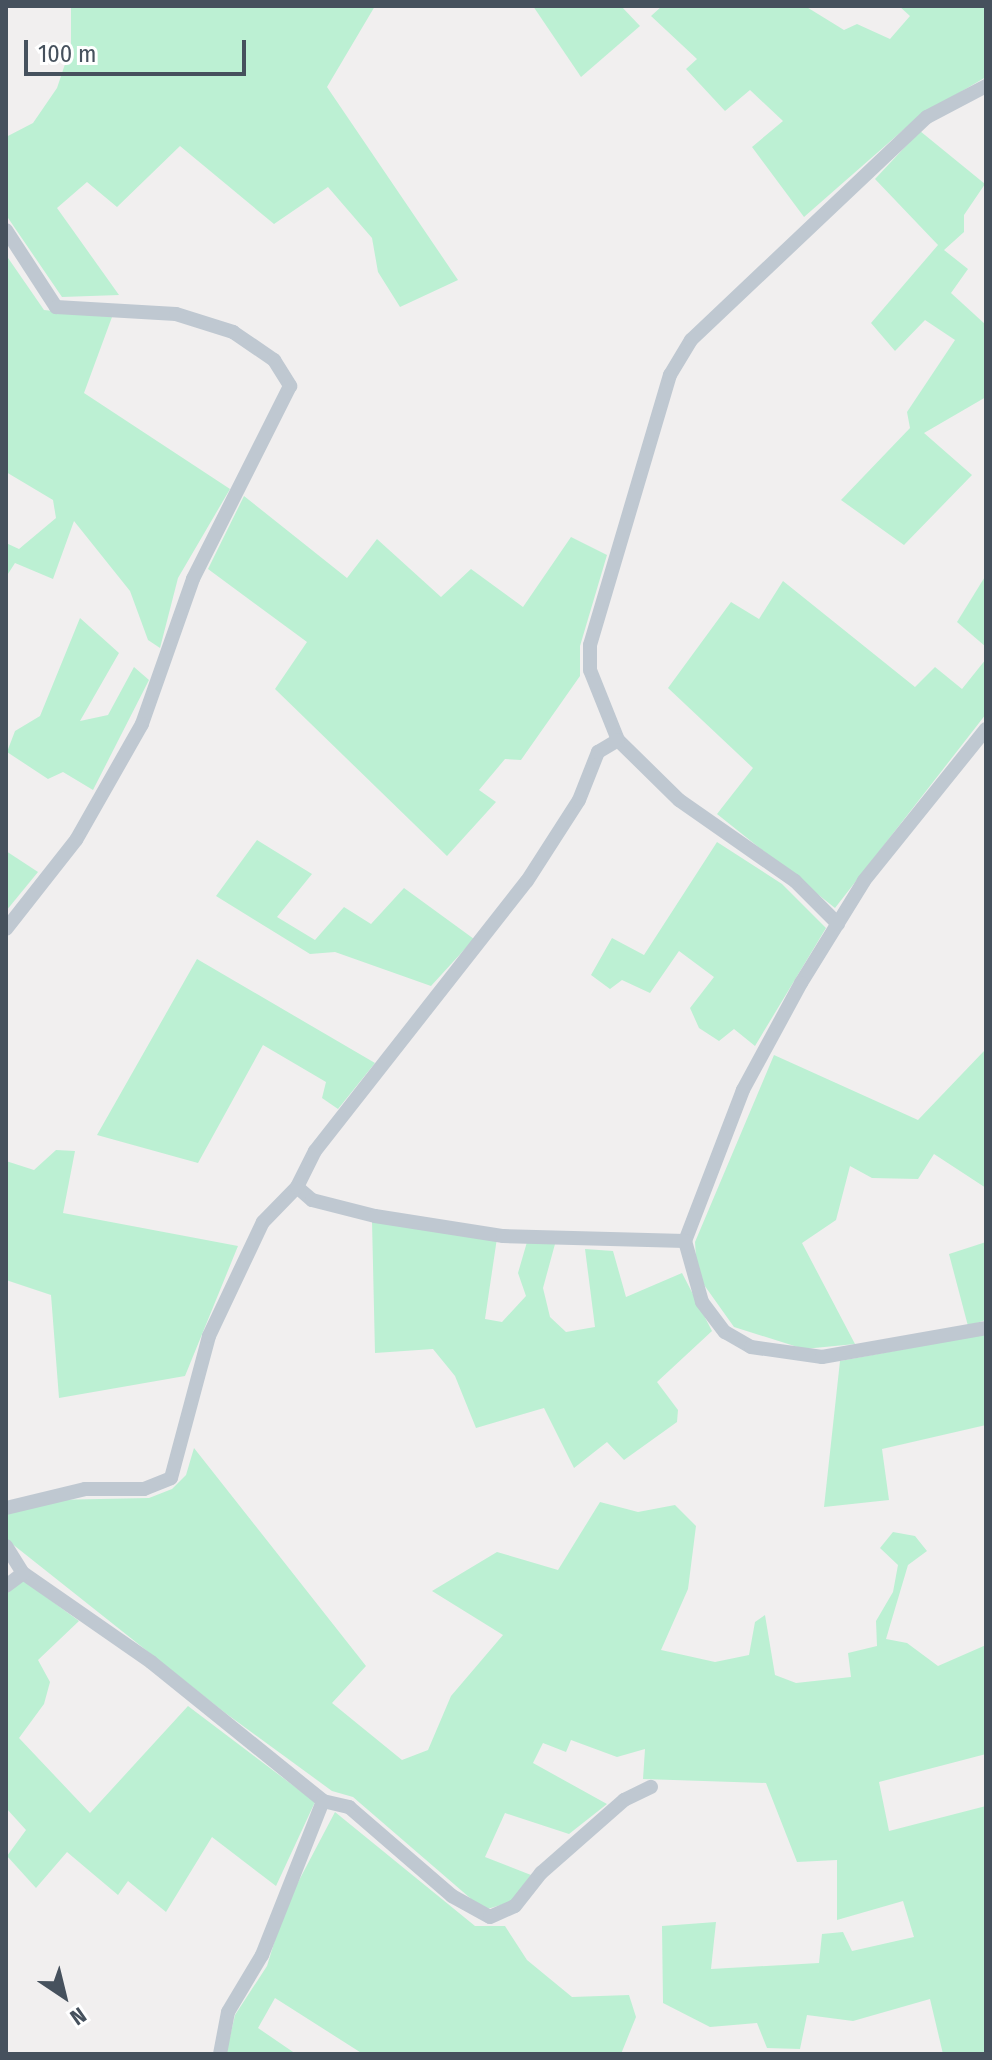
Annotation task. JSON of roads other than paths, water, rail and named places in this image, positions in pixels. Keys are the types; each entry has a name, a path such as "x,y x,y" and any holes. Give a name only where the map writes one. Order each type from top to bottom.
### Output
{"street":[{"path":"838,924 795,881 679,800 618,740 590,670 590,645 670,375 691,340 927,117 986,86"},
{"path":"6,230 56,307 176,314 233,332 274,360 290,386 193,579 142,724 76,840 6,929"},
{"path":"986,729 914,814 838,924 743,1090 685,1241 702,1302 725,1332 751,1347 822,1357 986,1328"},
{"path":"6,1508 85,1489 144,1489 171,1478 193,1385 232,1281 263,1222 297,1187 315,1151 551,847 598,752 618,740"},
{"path":"297,1187 312,1200 375,1216 503,1236 685,1241"},
{"path":"6,1546 23,1573 151,1662 323,1801 349,1807 452,1896 490,1917 515,1906 541,1873 624,1800 651,1787"},
{"path":"6,1586 23,1573"},
{"path":"220,2054 228,2012 262,1955 323,1801"}]}
